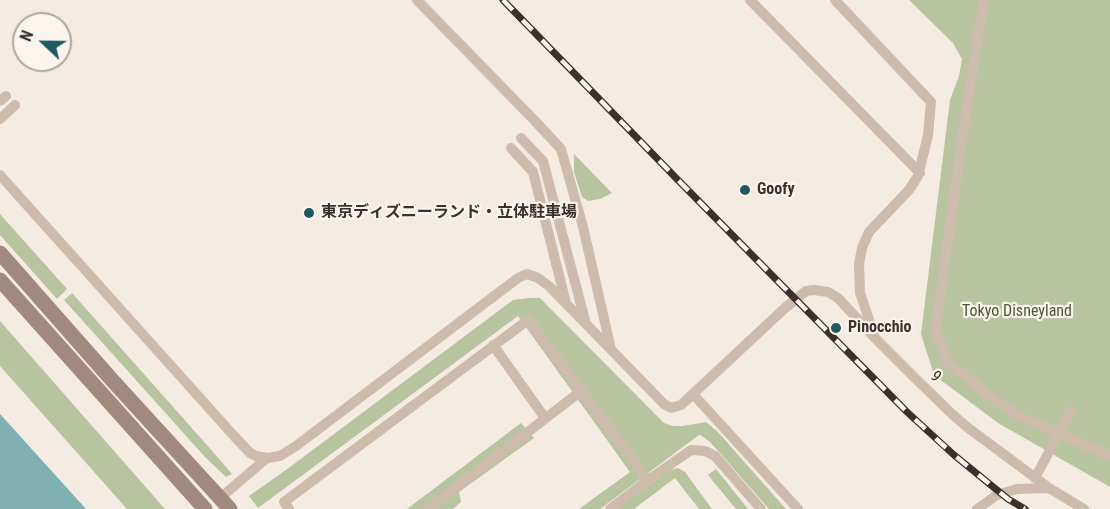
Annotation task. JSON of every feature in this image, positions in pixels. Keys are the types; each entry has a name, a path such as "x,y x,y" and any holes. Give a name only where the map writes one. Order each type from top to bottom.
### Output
{"street":[{"path":"0,253 225,503"},
{"path":"0,280 205,509"}],"lane":[{"path":"417,0 561,149 583,227 611,350"},
{"path":"750,0 920,173"},
{"path":"836,0 931,102 928,135 920,173 909,190 869,232 862,249 859,264 861,292 876,339"},
{"path":"984,0 962,138 936,329 947,361 996,401 1019,416 1110,456"},
{"path":"0,119 15,105"},
{"path":"521,138 543,161 586,325"},
{"path":"511,148 533,172 567,306"},
{"path":"0,175 250,453 256,456 267,458 280,456 296,446 518,278 527,274 549,286 664,404 671,408 681,405 693,394 798,509"},
{"name":"9","path":"693,394 806,291 828,292 838,298 952,414 1048,488 1084,509"},
{"path":"289,509 284,502 528,320 648,480"},
{"path":"493,345 545,418"},
{"path":"428,509 581,391"},
{"path":"1035,478 1071,411"},
{"path":"610,509 691,450 705,451 715,456 760,509"},
{"path":"225,503 267,458"},
{"path":"977,509 997,495 1017,489 1048,488"}],"green space":[{"name":"Tokyo Disneyland","path":"909,0 1110,0 1110,487 998,423 934,375 921,334 950,100 959,76 962,59 953,43"},
{"path":"574,154 612,193 600,199 588,201 582,197 574,172"},
{"path":"0,214 67,289 57,299 0,235"},
{"path":"72,293 232,474 226,477 205,457 64,300"},
{"path":"540,298 664,423 683,426 706,422 717,431 786,509 769,509 711,443 699,435 600,509 579,509 630,472 518,316 258,508 249,496 513,300"},
{"path":"0,321 165,509 127,509 0,366"},
{"path":"521,423 534,438 459,492 461,502 453,509 407,509"},
{"path":"678,468 685,472 712,509 699,509 675,478 634,509 616,509 670,470"},
{"path":"716,469 748,509 736,509 708,475"}],"water":[{"path":"0,414 86,509 0,509"}],"railway":[{"path":"503,0 907,412 954,455 1008,499 1025,509"}],"place":[{"name":"Goofy","path":"745,190"},
{"name":"東京ディズニーランド・立体駐車場","path":"309,213"},
{"name":"Pinocchio","path":"836,328"}]}
